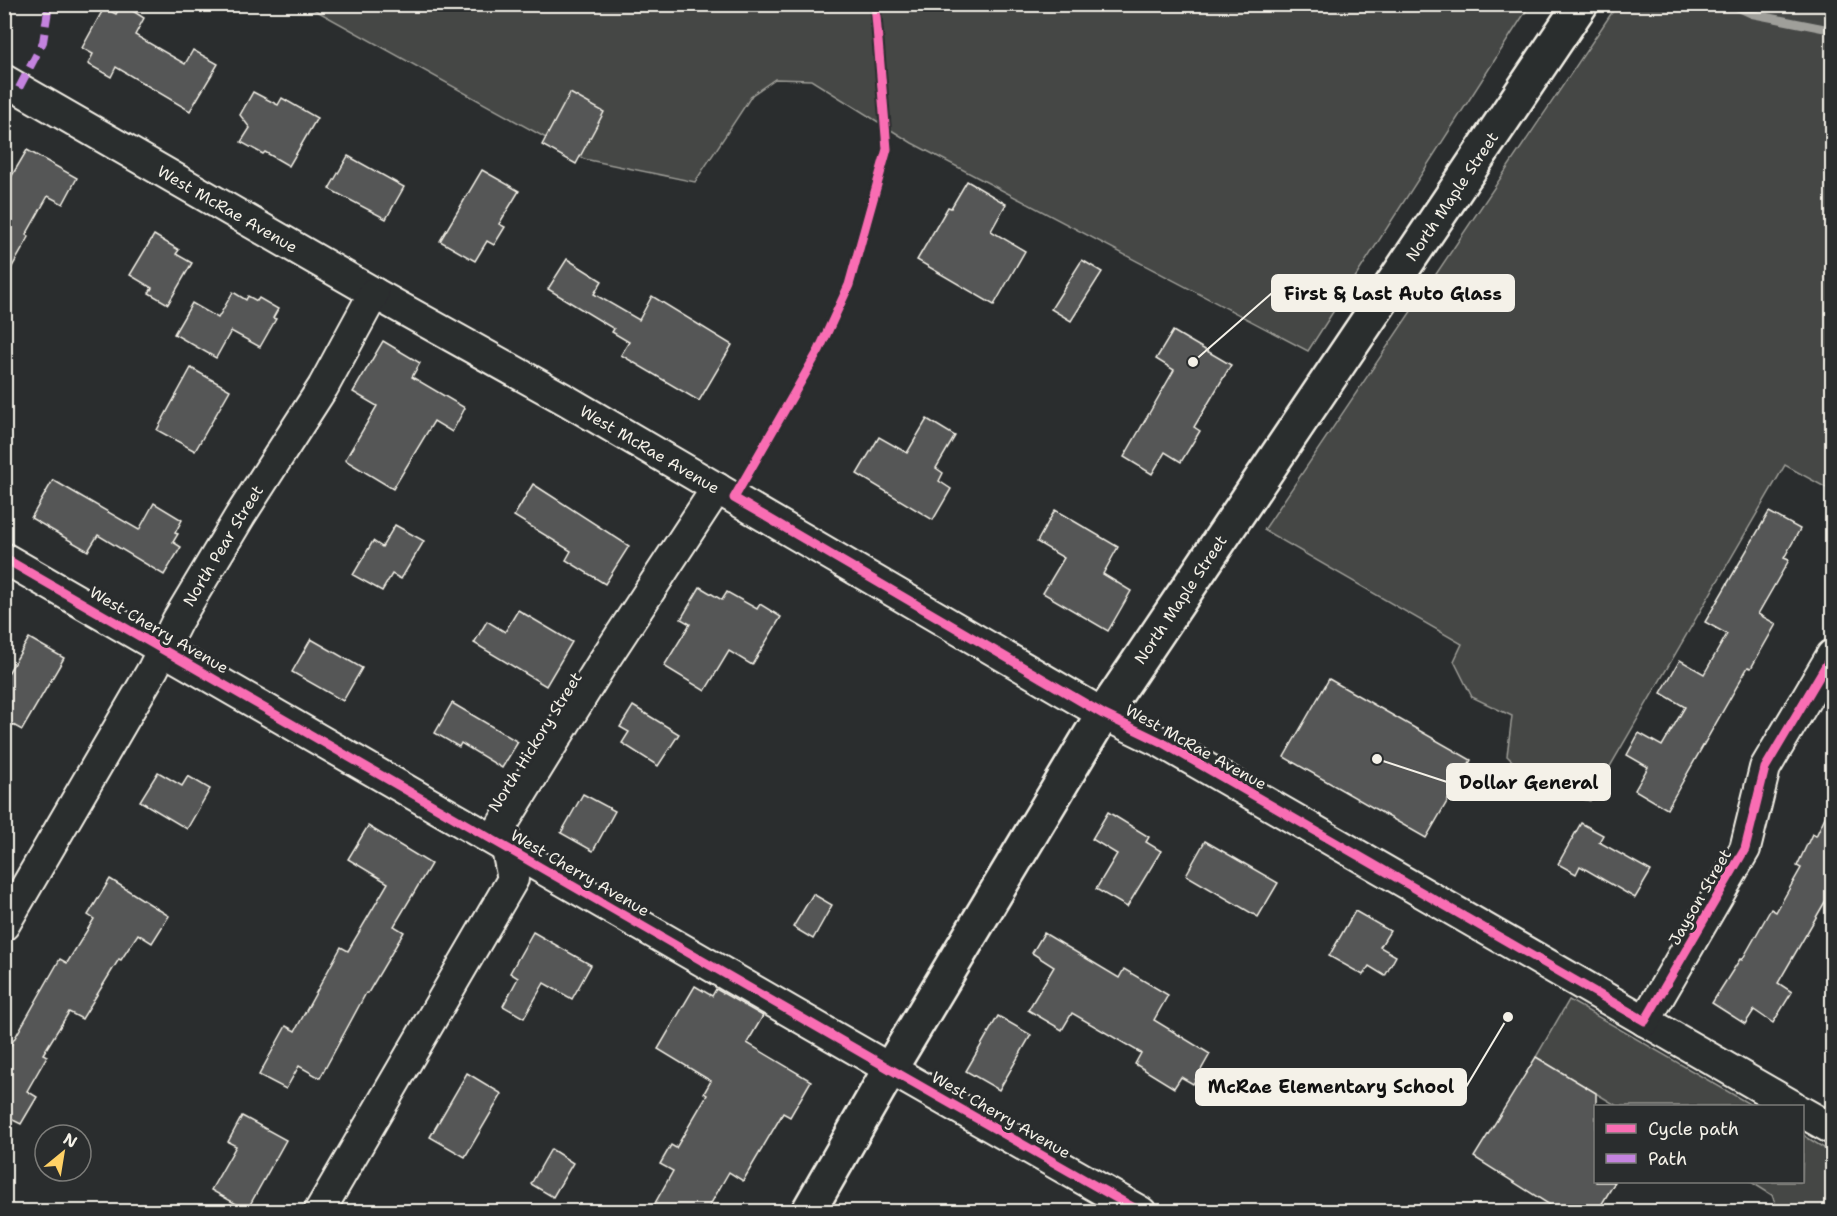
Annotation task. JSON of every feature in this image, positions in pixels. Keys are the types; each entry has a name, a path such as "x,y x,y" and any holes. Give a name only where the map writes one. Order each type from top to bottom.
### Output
{"main road":[{"name":"North Maple Street","path":"808,1212 890,1069 1103,714 1581,4"}],"street":[{"name":"West McRae Avenue","path":"6,85 717,488 1103,714 1163,743 1790,1105"},
{"name":"North Pear Street","path":"4,925 153,669 177,621 240,516 323,387 374,293"},
{"name":"North Hickory Street","path":"319,1212 513,879 502,825 603,662 717,488"},
{"name":"West Cherry Avenue","path":"4,558 1142,1212"},
{"name":"Jayson Street","path":"1645,1021 1745,849 1765,768 1833,655"},
{"path":"1804,1113 1833,1129"}],"shaded area":[{"path":"306,5 1530,5 1308,351 912,143 811,80 775,79 752,95 695,182 584,159"},
{"path":"1617,5 1832,5 1832,491 1785,465 1590,801 1541,789 1507,756 1512,716 1472,697 1454,661 1462,644 1264,530"},
{"path":"1569,1000 1751,1105 1615,1105 1536,1057"},
{"path":"1804,1136 1832,1153 1832,1211 1778,1211 1772,1195 1753,1183 1804,1183"}],"building":[{"path":"122,4 144,18 135,35 185,64 193,50 218,64 190,111 116,67 111,77 88,64 93,54 82,48 104,8 116,14"},
{"path":"253,92 278,105 282,98 317,118 289,166 241,142 250,128 240,115"},
{"path":"570,93 604,112 576,164 542,145"},
{"path":"27,150 77,178 63,204 48,196 26,235 29,237 4,281 4,189"},
{"path":"348,156 404,187 386,219 329,189"},
{"path":"482,170 519,191 499,224 505,227 494,245 487,241 475,261 440,241"},
{"path":"967,181 1006,204 991,231 1025,251 994,305 917,260 948,207 951,208"},
{"path":"154,235 179,250 176,254 192,263 168,304 149,293 152,288 130,275"},
{"path":"567,259 602,281 594,294 639,320 652,296 732,345 699,401 621,355 629,342 612,332 614,329 548,289"},
{"path":"1082,260 1102,272 1071,321 1051,309"},
{"path":"233,292 246,300 248,296 257,301 259,298 278,309 273,318 276,319 260,347 231,331 216,358 174,334 192,303 218,318"},
{"path":"1173,331 1231,365 1194,427 1200,431 1181,462 1165,452 1152,474 1124,457 1174,370 1156,359"},
{"path":"383,341 420,363 412,377 465,408 452,432 434,421 393,489 345,460 377,406 353,392"},
{"path":"191,368 230,390 195,451 157,430"},
{"path":"927,419 955,436 936,468 943,473 939,481 951,489 933,520 857,474 879,437 907,453"},
{"path":"53,480 139,530 154,503 182,520 173,542 181,547 164,575 98,535 88,551 31,518"},
{"path":"533,484 629,546 605,584 566,560 571,551 514,516"},
{"path":"1055,510 1118,547 1103,574 1131,591 1108,631 1043,593 1064,558 1037,542"},
{"path":"1769,512 1800,529 1784,558 1789,560 1758,614 1776,624 1751,668 1748,667 1667,809 1635,790 1648,767 1627,755 1639,733 1662,746 1685,707 1661,693 1680,660 1704,674 1727,634 1705,622"},
{"path":"395,525 424,541 401,579 392,574 382,591 353,575 373,541 382,547"},
{"path":"700,587 722,600 727,592 757,609 760,604 781,617 752,665 729,651 705,691 664,666 690,624 681,619"},
{"path":"518,610 572,642 546,686 474,643 487,621 505,632"},
{"path":"29,638 64,658 22,730 4,720 4,680"},
{"path":"311,639 362,668 343,701 292,672"},
{"path":"1329,679 1471,760 1426,838 1284,757"},
{"path":"452,703 518,742 502,768 461,743 459,747 435,733"},
{"path":"633,706 679,734 658,766 622,743 629,732 620,727"},
{"path":"158,772 182,786 188,776 210,789 187,829 140,801"},
{"path":"583,794 615,811 593,851 561,833"},
{"path":"1833,800 1833,888 1778,983 1792,992 1773,1023 1754,1010 1745,1024 1712,1003 1740,959 1742,960 1771,909 1776,912 1801,868 1797,866 1812,834 1816,836"},
{"path":"1108,812 1149,837 1146,842 1161,851 1127,907 1096,889 1117,854 1092,839"},
{"path":"1581,823 1603,835 1599,842 1651,871 1635,898 1580,866 1576,874 1558,864"},
{"path":"368,826 431,864 394,926 404,932 366,993 320,1078 299,1066 286,1089 259,1075 286,1026 295,1031 341,947 348,951 388,883 348,859"},
{"path":"1205,841 1278,883 1258,917 1186,875"},
{"path":"110,879 169,916 152,943 138,934 121,960 119,959 82,1019 69,1012 43,1054 47,1056 27,1091 37,1097 21,1124 11,1119 4,1131 4,1057 60,959 67,963 94,919 88,915"},
{"path":"813,894 832,905 813,939 793,927"},
{"path":"1355,911 1390,931 1380,947 1396,956 1385,976 1369,966 1363,975 1329,956"},
{"path":"533,932 591,965 572,999 544,983 524,1018 503,1006 518,978 510,973"},
{"path":"1044,933 1119,978 1124,969 1168,995 1154,1020 1210,1054 1193,1084 1181,1077 1174,1088 1135,1064 1141,1053 1072,1013 1062,1030 1028,1010 1054,967 1032,953"},
{"path":"695,986 712,996 716,989 763,1016 747,1043 811,1081 790,1117 783,1113 743,1181 729,1172 706,1212 650,1212 673,1171 660,1164 671,1145 676,1148 707,1095 704,1093 711,1081 658,1049"},
{"path":"998,1016 1031,1035 999,1090 966,1071"},
{"path":"1536,1057 1596,1093 1594,1183 1614,1183 1597,1212 1561,1212 1474,1157"},
{"path":"467,1073 502,1094 465,1157 430,1137"},
{"path":"242,1116 286,1140 247,1210 211,1190 236,1146 228,1142"},
{"path":"551,1149 573,1163 553,1197 531,1184"}],"waterway":[{"path":"1730,4 1752,14 1832,30"}],"marked path":[{"path":"19,88 43,42 49,4"}],"cycle path":[{"path":"875,4 887,149 849,285 819,350 734,498 1103,714 1163,743 1645,1021 1745,849 1765,768 1832,655"},
{"path":"4,558 1141,1212"}],"place":[{"name":"First & Last Auto Glass","path":"1193,362"},
{"name":"Dollar General","path":"1377,759"},
{"name":"McRae Elementary School","path":"1508,1017"}]}
